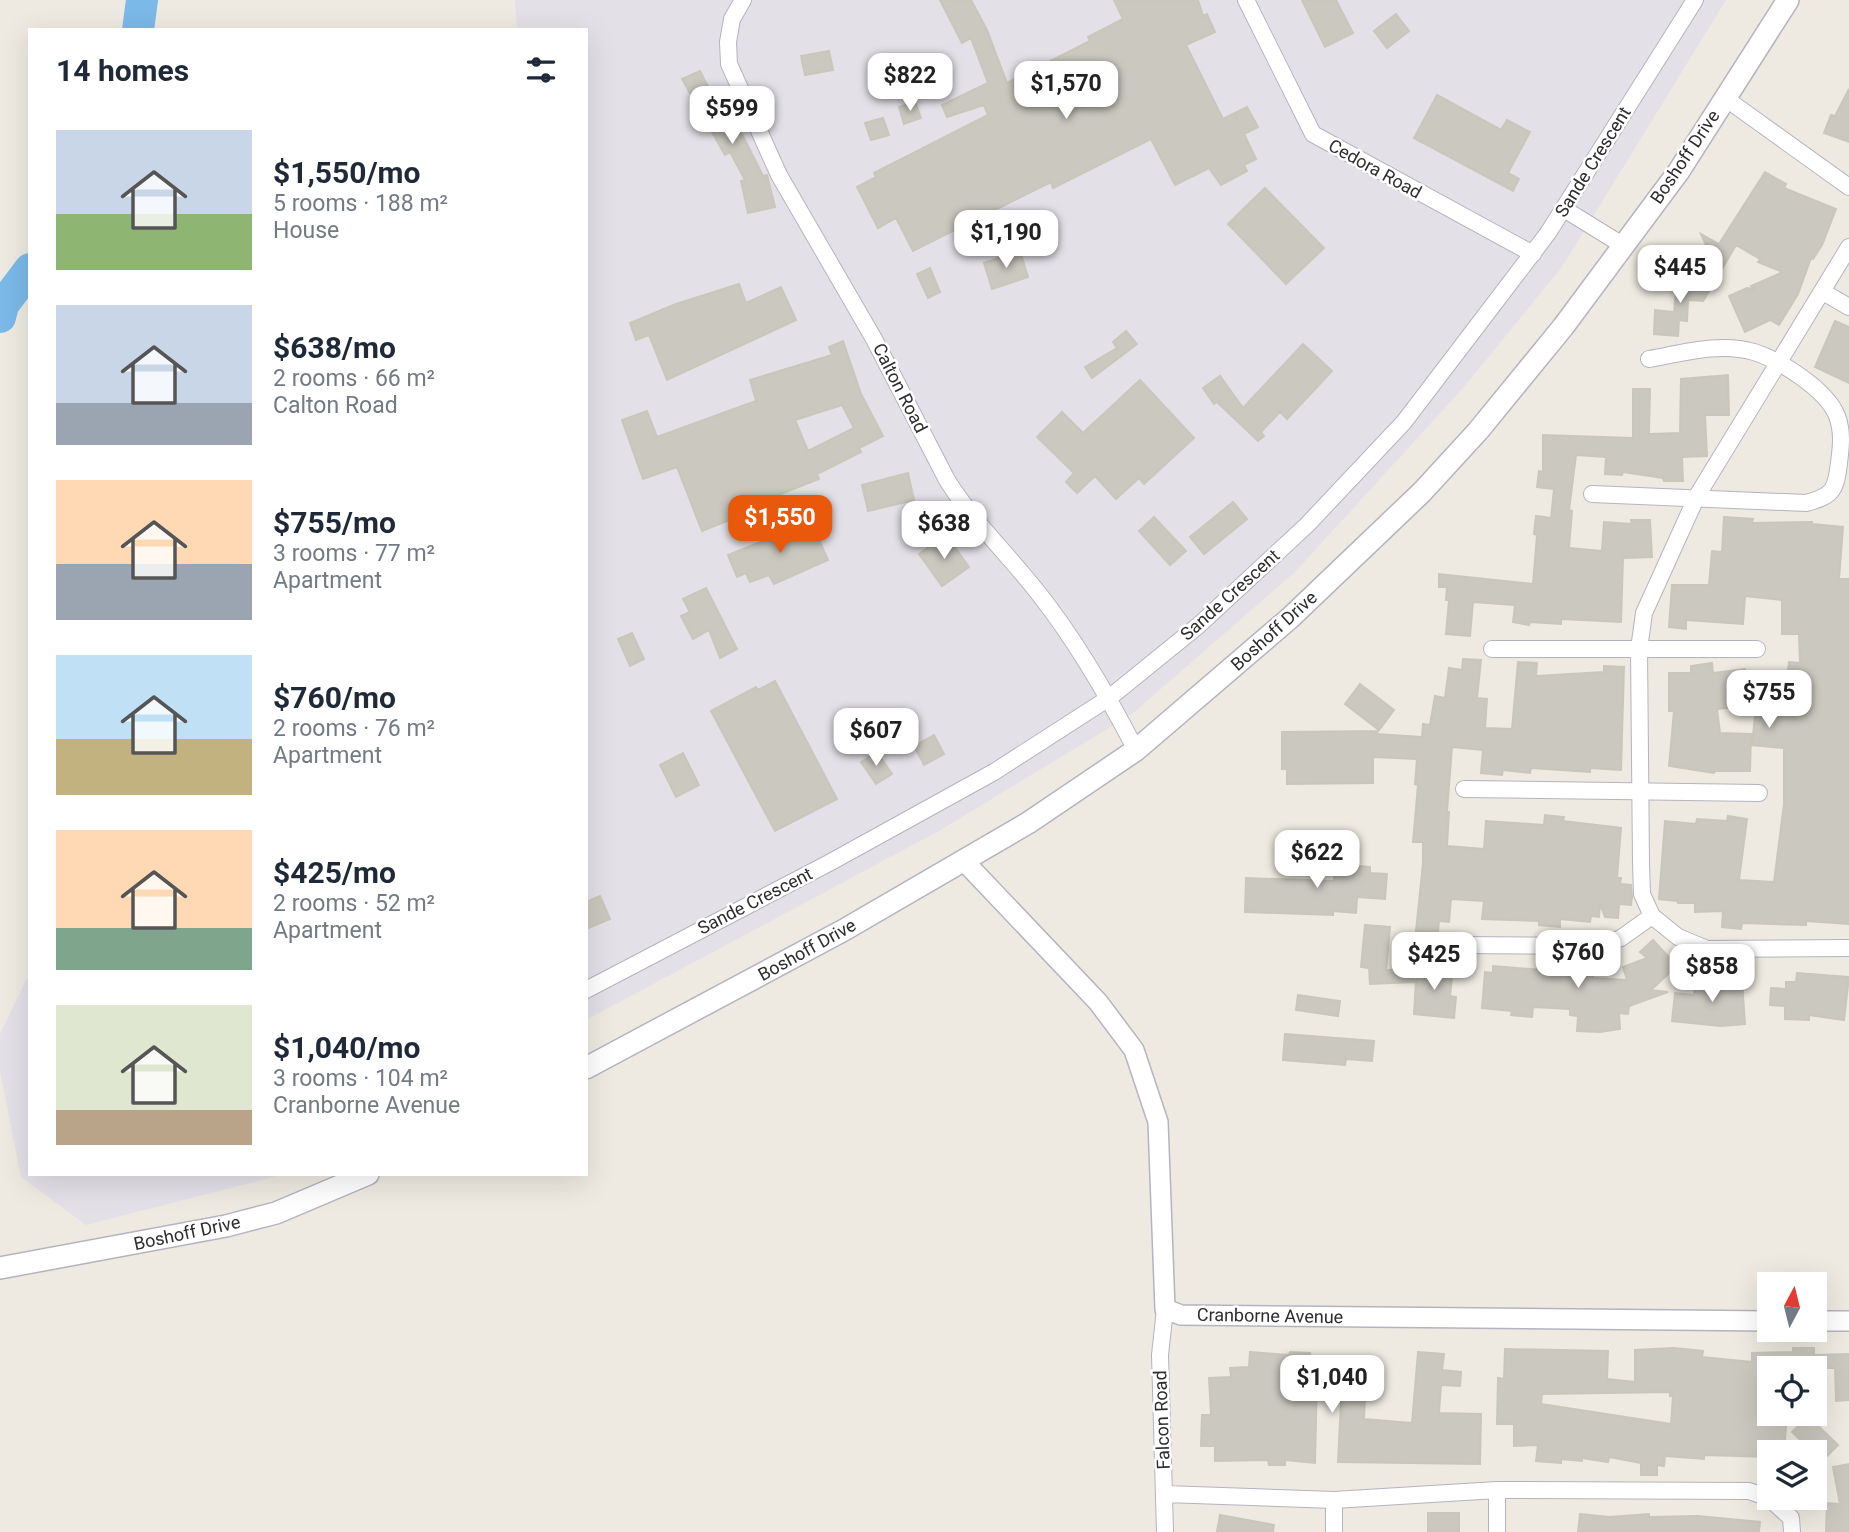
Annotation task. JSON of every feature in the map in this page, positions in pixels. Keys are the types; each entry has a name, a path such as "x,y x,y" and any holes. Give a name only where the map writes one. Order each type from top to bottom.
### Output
{"main road":[{"name":"Boshoff Drive","path":"588,1067 844,930 1028,823 1136,750 1290,618 1422,492 1478,431 1538,358 1679,171 1788,0"},
{"name":"Boshoff Drive","path":"0,1268 226,1226 276,1213 363,1176"}],"street":[{"name":"Calton Road","path":"743,0 732,19 728,42 729,64 779,175 874,339 954,490 1040,594 1109,698 1136,750"},
{"name":"Cedora Road","path":"1246,0 1313,134 1533,254"},
{"name":"Sande Crescent","path":"588,989 830,863 994,772 1109,698 1199,625 1307,525 1404,422 1533,254 1695,0"},
{"path":"1725,98 1849,187"},
{"path":"1564,209 1624,246"},
{"path":"1849,247 1781,363 1697,496 1644,613 1639,649 1642,894 1653,915 1678,937 1707,948 1849,947"},
{"path":"1823,292 1849,307"},
{"path":"1592,494 1697,496 1806,503 1826,498 1837,484 1842,440 1837,415 1822,394 1781,363 1753,352 1707,348 1649,359"},
{"path":"1492,649 1757,649"},
{"path":"1464,789 1759,793"},
{"path":"963,860 1098,1002 1133,1050 1158,1122 1165,1309"},
{"path":"1460,945 1602,946 1621,938 1653,915"},
{"name":"Cranborne Avenue","path":"1165,1309 1181,1315 1757,1321"},
{"name":"Falcon Road","path":"1165,1309 1160,1355 1165,1532"},
{"path":"1827,1321 1849,1321"},
{"path":"1165,1494 1334,1500 1497,1490 1749,1491 1757,1494"},
{"path":"1497,1490 1497,1532"},
{"path":"1334,1500 1334,1532"},
{"path":"1782,1510 1791,1518 1792,1532"}],"shaded area":[{"path":"515,0 1726,0 1562,267 1464,387 1295,572 1132,714 939,831 588,1019 588,28 517,28"},
{"path":"28,976 28,1176 277,1176 86,1225 21,1177 0,1071 0,1034"}],"building":[{"path":"940,0 971,0 987,30 1007,83 1090,41 1088,37 1123,19 1114,0 1198,0 1203,16 1207,14 1215,32 1186,45 1223,119 1247,107 1258,127 1244,134 1256,159 1244,165 1247,171 1221,185 1209,168 1175,185 1151,139 1053,188 1051,182 913,251 896,218 878,228 857,187 876,177 874,173 988,115 984,105 947,117 942,105 988,83 971,38 962,43"},
{"path":"1302,0 1336,0 1353,33 1325,47"},
{"path":"1396,14 1409,31 1387,48 1374,31"},
{"path":"829,51 833,70 805,75 801,56"},
{"path":"700,71 729,128 737,124 763,176 767,175 775,207 748,213 741,181 745,180 730,152 725,155 682,79"},
{"path":"1849,89 1849,142 1824,133 1831,115 1835,116"},
{"path":"1437,95 1501,130 1507,120 1530,132 1508,173 1519,179 1513,191 1414,138"},
{"path":"915,102 921,118 904,124 899,107"},
{"path":"883,118 889,135 871,140 865,123"},
{"path":"1765,172 1786,184 1784,188 1836,209 1822,245 1813,259 1811,258 1798,294 1779,325 1770,320 1745,332 1729,296 1747,288 1754,289 1751,286 1783,272 1758,262 1760,259 1736,245 1719,274 1701,234 1719,244"},
{"path":"1265,188 1324,248 1286,284 1228,224"},
{"path":"1020,251 1028,277 992,289 984,263"},
{"path":"930,268 940,292 928,298 917,274"},
{"path":"1678,269 1689,270 1689,282 1713,285 1703,301 1688,300 1687,321 1679,320 1678,336 1654,334 1655,310 1674,312"},
{"path":"739,284 746,303 781,287 796,320 667,380 649,335 636,340 630,323 676,304"},
{"path":"1835,321 1849,327 1849,383 1815,367"},
{"path":"1126,331 1137,344 1092,378 1085,367 1117,348 1113,342"},
{"path":"843,341 861,394 883,436 859,448 861,452 817,474 819,479 748,507 750,512 702,531 677,467 643,479 622,420 647,411 657,437 756,401 750,380 832,355 829,347","holes":["842,405 854,428 808,451 795,420"]},
{"path":"1303,344 1332,371 1287,419 1280,412 1261,432 1264,436 1258,441 1217,402 1214,404 1203,388 1220,376 1243,408"},
{"path":"1728,375 1729,415 1705,415 1707,456 1682,457 1683,481 1664,481 1663,478 1623,472 1622,475 1605,474 1606,457 1576,455 1569,510 1572,511 1569,548 1602,551 1604,522 1632,524 1631,520 1650,520 1652,557 1623,558 1621,622 1561,619 1561,624 1530,622 1529,625 1513,622 1515,605 1473,602 1470,636 1446,634 1449,600 1446,600 1447,587 1439,587 1439,574 1533,584 1536,516 1551,518 1554,489 1537,487 1539,471 1543,472 1543,435 1633,438 1633,389 1650,389 1649,434 1680,433 1681,379"},
{"path":"1140,380 1194,438 1144,484 1139,478 1116,499 1095,476 1077,493 1066,482 1074,473 1037,437 1062,412 1083,433"},
{"path":"908,473 914,500 868,511 862,485"},
{"path":"1233,502 1247,519 1204,554 1190,537"},
{"path":"1154,517 1186,551 1170,565 1139,531"},
{"path":"1724,517 1753,519 1752,523 1812,522 1843,527 1839,579 1849,579 1849,924 1806,921 1806,925 1742,923 1741,929 1722,927 1723,911 1695,912 1695,903 1659,899 1665,821 1696,824 1697,819 1727,821 1728,816 1747,819 1739,880 1774,882 1784,804 1784,748 1752,745 1756,705 1717,709 1720,733 1751,734 1750,771 1714,773 1669,766 1674,711 1669,711 1669,673 1691,673 1691,666 1712,663 1713,673 1745,669 1746,678 1787,680 1789,662 1800,663 1799,634 1782,634 1782,600 1745,596 1743,624 1686,620 1686,629 1669,627 1672,585 1709,585 1712,551 1722,552"},
{"path":"811,522 828,560 774,584 769,575 750,582 746,573 737,577 728,555"},
{"path":"946,535 969,567 942,586 919,554"},
{"path":"706,588 737,649 720,658 709,630 693,639 681,616 690,612 683,599"},
{"path":"632,633 644,659 630,666 618,639"},
{"path":"1463,659 1481,660 1477,698 1487,699 1485,728 1512,729 1518,662 1537,663 1536,676 1604,672 1604,666 1624,667 1621,770 1590,768 1590,772 1531,768 1530,773 1503,770 1502,775 1481,773 1483,750 1452,747 1447,812 1447,846 1484,849 1486,821 1544,825 1545,815 1564,817 1563,821 1621,828 1617,878 1621,878 1620,884 1631,885 1632,897 1631,905 1619,904 1618,918 1605,917 1600,904 1599,917 1591,916 1590,922 1560,919 1560,927 1539,925 1539,921 1482,919 1484,901 1451,899 1449,922 1439,921 1438,933 1416,931 1423,863 1423,842 1413,842 1418,785 1415,784 1417,759 1373,757 1373,783 1287,784 1287,769 1282,769 1282,732 1378,731 1376,734 1422,737 1423,724 1430,725 1435,696 1445,698 1449,668 1462,670"},
{"path":"775,681 837,799 775,831 711,711 756,687 758,690"},
{"path":"1360,684 1394,710 1379,730 1345,704"},
{"path":"934,735 944,754 924,765 914,746"},
{"path":"877,752 892,774 876,784 861,762"},
{"path":"683,753 699,785 676,797 660,765"},
{"path":"1334,850 1359,851 1358,866 1370,867 1370,873 1387,874 1385,899 1357,897 1356,913 1333,911 1333,915 1245,912 1246,878 1334,881"},
{"path":"600,896 610,919 588,928 588,901"},
{"path":"1365,925 1390,927 1386,970 1413,969 1414,982 1370,984 1369,968 1361,967"},
{"path":"1653,940 1677,966 1651,990 1668,992 1629,1006 1628,1014 1619,1013 1620,1029 1577,1031 1578,1016 1570,1015 1570,1009 1533,1007 1532,1017 1511,1015 1512,1011 1482,1008 1485,972 1493,973 1493,966 1543,970 1544,966 1594,968 1593,978 1627,980 1623,967 1647,958 1640,952"},
{"path":"1417,964 1453,968 1450,996 1456,997 1454,1018 1414,1014"},
{"path":"1797,973 1849,977 1844,1020 1809,1015 1809,1020 1785,1019 1785,1006 1770,1005 1771,988 1786,989 1786,982 1796,982"},
{"path":"1696,978 1742,981 1745,1024 1721,1026 1672,1021 1675,993 1694,995"},
{"path":"1298,995 1340,1001 1338,1016 1296,1010"},
{"path":"1285,1034 1374,1041 1372,1061 1346,1059 1345,1065 1283,1060"},
{"path":"1674,1348 1703,1351 1702,1357 1752,1362 1752,1353 1793,1352 1793,1348 1814,1348 1814,1355 1849,1354 1849,1400 1836,1401 1835,1368 1827,1368 1827,1356 1757,1356 1757,1426 1786,1426 1785,1440 1757,1440 1757,1457 1704,1455 1704,1459 1665,1456 1664,1466 1657,1465 1657,1475 1641,1475 1641,1463 1609,1457 1608,1462 1582,1458 1582,1461 1561,1459 1561,1463 1536,1461 1538,1445 1514,1446 1514,1424 1497,1424 1498,1378 1504,1379 1505,1349 1608,1351 1607,1379 1635,1382 1635,1350","holes":["1670,1392 1670,1396 1673,1396 1671,1424 1541,1404 1542,1394"]},
{"path":"1250,1352 1289,1355 1290,1352 1310,1353 1309,1359 1368,1359 1368,1394 1365,1394 1364,1419 1412,1423 1418,1352 1444,1354 1442,1370 1461,1372 1460,1386 1441,1385 1439,1413 1481,1414 1480,1464 1338,1462 1342,1381 1317,1379 1315,1463 1285,1460 1285,1465 1269,1465 1268,1460 1215,1461 1215,1446 1201,1446 1202,1415 1211,1415 1209,1378 1231,1377 1230,1368 1249,1367"},
{"path":"1798,1426 1818,1426 1838,1445 1827,1456 1827,1440 1800,1440 1792,1432"},
{"path":"1849,1464 1849,1532 1826,1532 1827,1503 1840,1504 1833,1467"},
{"path":"1428,1513 1459,1513 1459,1532 1428,1532"},
{"path":"1580,1514 1609,1517 1649,1514 1649,1517 1698,1516 1760,1522 1759,1532 1578,1532"},
{"path":"1220,1515 1274,1525 1273,1532 1217,1532"}],"waterway":[{"path":"138,28 142,0"},
{"path":"0,317 3,305 28,272"}]}
